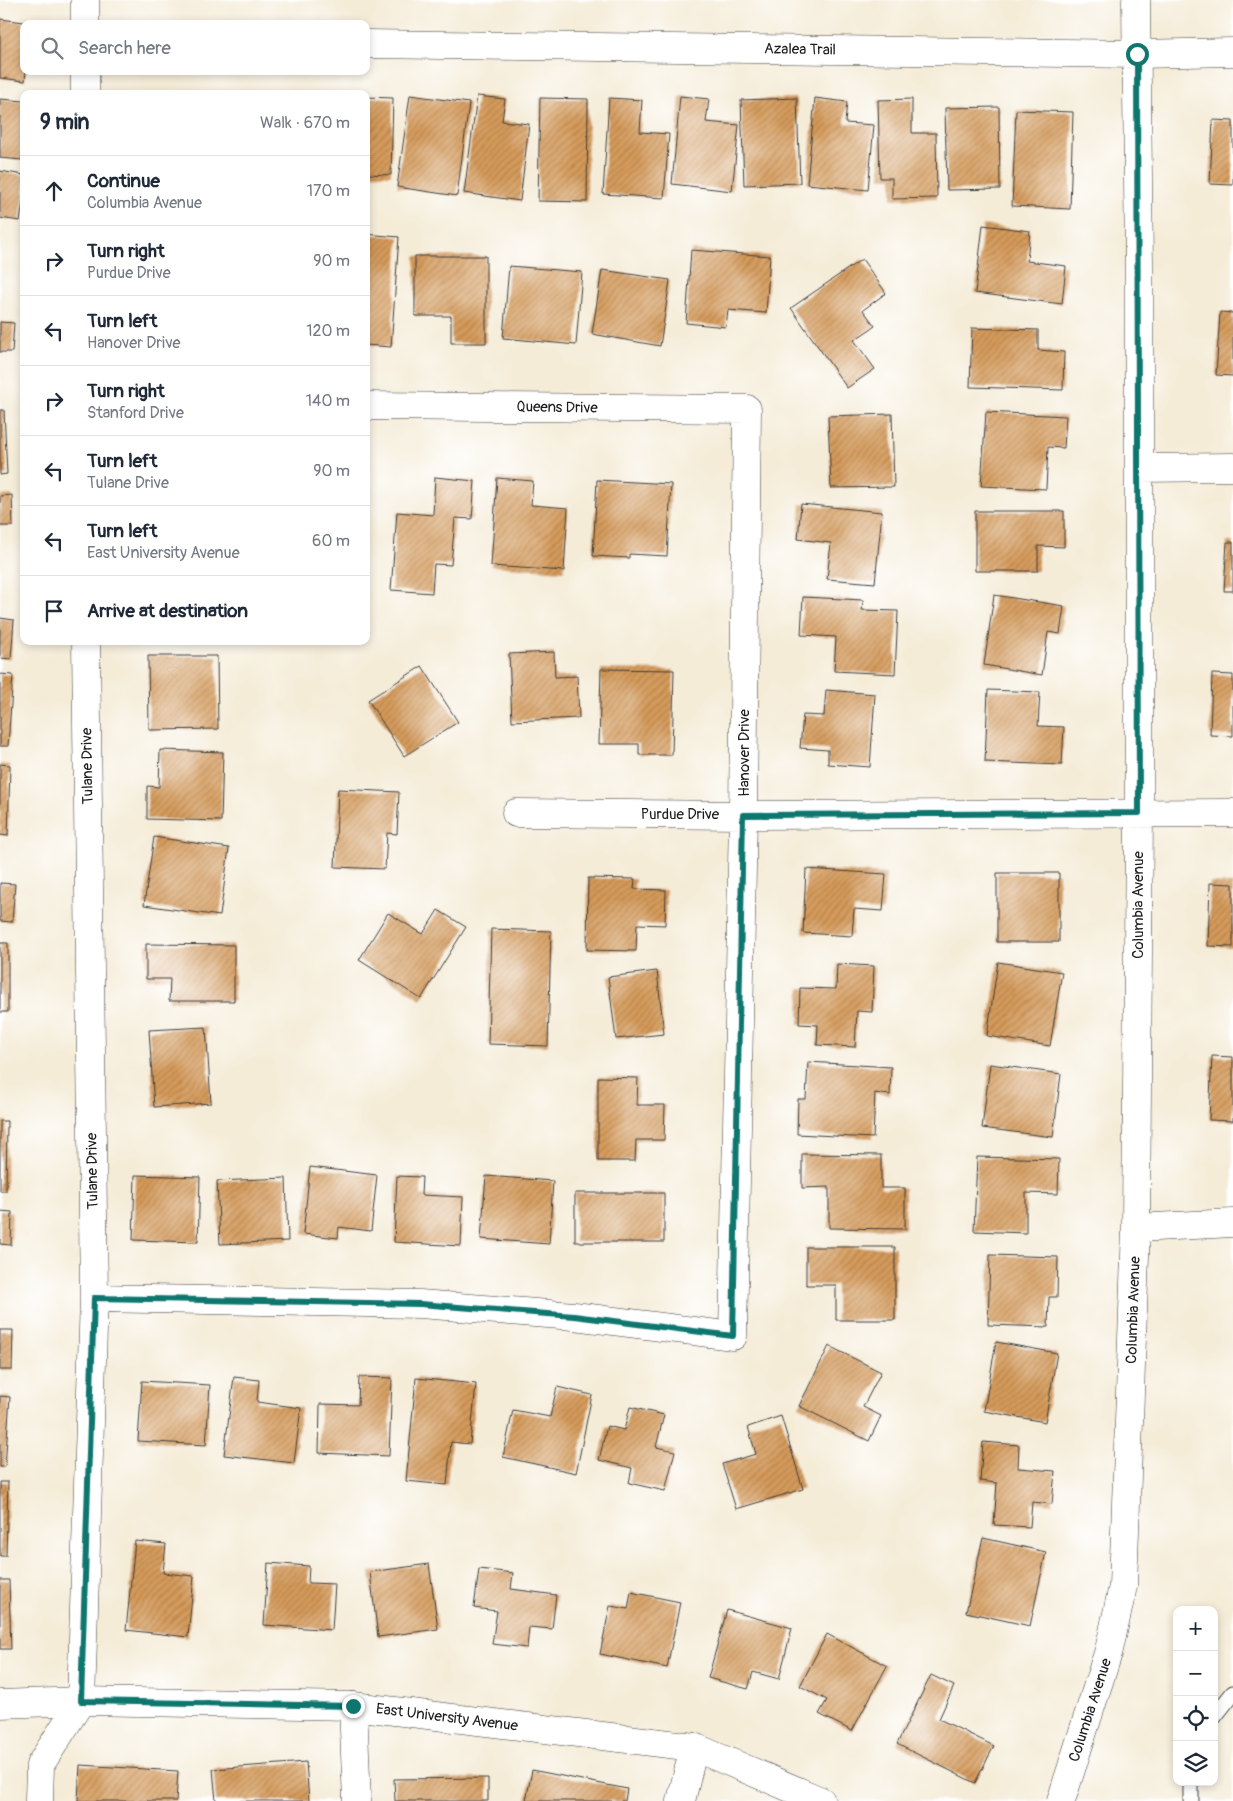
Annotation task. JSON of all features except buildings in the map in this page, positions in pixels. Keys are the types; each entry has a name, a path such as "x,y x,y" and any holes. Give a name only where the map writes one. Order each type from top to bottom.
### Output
{"street":[{"path":"85,0 85,20"},
{"name":"Columbia Avenue","path":"1061,1801 1109,1650 1123,1586 1136,1228 1139,468 1136,0"},
{"name":"Azalea Trail","path":"370,44 1137,54 1233,52"},
{"path":"85,75 85,90"},
{"name":"Queens Drive","path":"370,406 747,409"},
{"name":"Hanover Drive","path":"94,1298 420,1304 574,1316 733,1336 743,815 747,409"},
{"path":"1139,468 1233,467"},
{"name":"Tulane Drive","path":"81,1701 94,1298 86,645"},
{"name":"Purdue Drive","path":"516,813 743,815 1233,813"},
{"path":"1136,1228 1233,1223"},
{"path":"39,1801 40,1765 81,1701"},
{"name":"East University Avenue","path":"0,1704 81,1701 353,1706 694,1747 821,1801"},
{"path":"353,1706 356,1801"},
{"path":"681,1801 694,1747"}],"lane":[{"path":"1218,1712 1233,1693"},
{"path":"1191,1786 1191,1801"}],"route":[{"path":"353,1706 81,1701 94,1298 420,1304 574,1316 733,1336 743,815 1139,813 1137,54"}]}
